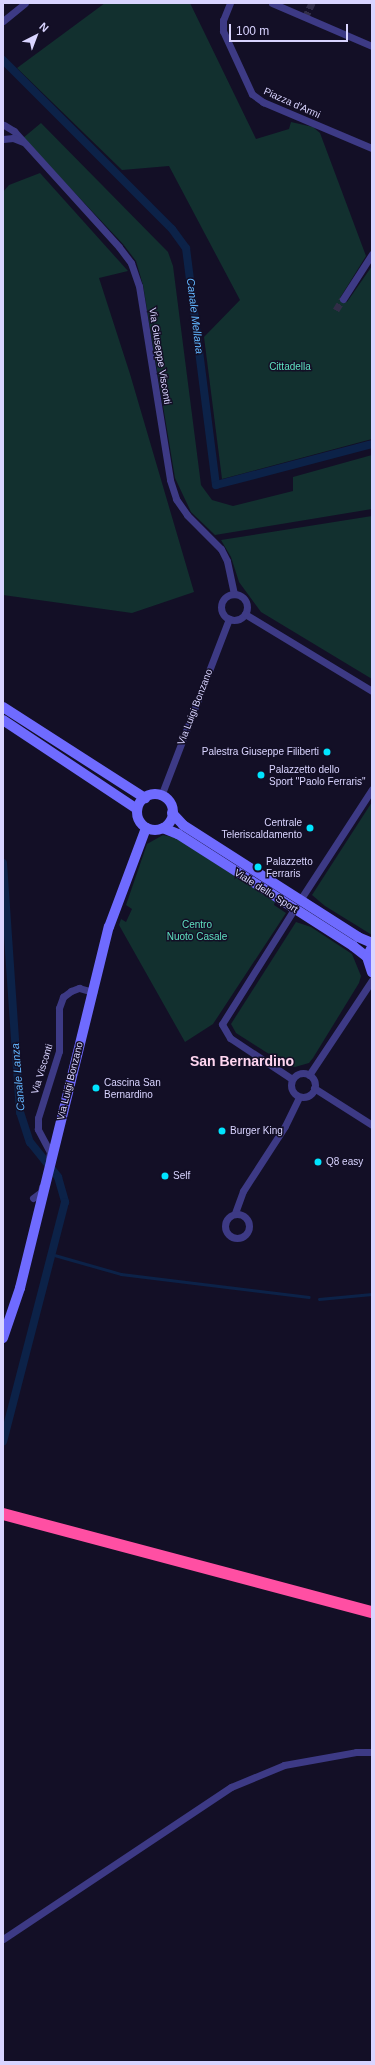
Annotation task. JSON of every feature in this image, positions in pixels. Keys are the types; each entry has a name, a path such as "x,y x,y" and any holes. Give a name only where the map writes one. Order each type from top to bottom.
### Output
{"highway":[{"path":"3,1514 372,1612"}],"street":[{"path":"11,3 13,12"},
{"path":"3,20 25,3"},
{"name":"Piazza d'Armi","path":"230,3 223,20 223,30 252,94 263,102 372,148"},
{"path":"272,3 372,46"},
{"path":"3,125 3,138 13,138 23,142"},
{"name":"Via Giuseppe Visconti","path":"3,125 14,131 119,247 131,263 139,286 170,480 176,499 187,515 221,549 227,561 234,594"},
{"path":"343,300 371,256"},
{"path":"234,594 244,599 246,607 244,614 238,619 229,619 223,613 222,605 226,597 234,594"},
{"path":"244,614 372,691"},
{"name":"Via Luigi Bonzano","path":"161,796 229,619"},
{"path":"3,707 144,798 161,796 169,802 172,813 171,819 163,828 146,828 139,820 137,809 144,798"},
{"path":"3,720 137,809"},
{"path":"300,900 372,789"},
{"name":"Viale dello Sport","path":"172,813 183,825 358,937 372,943"},
{"name":"Via Luigi Bonzano","path":"3,1338 20,1288 109,928 146,828"},
{"name":"Viale dello Sport","path":"163,828 178,834 353,946 367,957"},
{"path":"292,1079 230,1038 222,1024 294,909"},
{"path":"372,947 367,957 372,972"},
{"path":"309,1075 372,980"},
{"name":"Via Visconti","path":"33,1198 41,1192 50,1152 38,1129 38,1118 59,1051 59,1008 63,997 71,991 78,988 93,992"},
{"path":"302,1073 309,1075 314,1081 314,1088 307,1097 299,1097 291,1090 292,1079 302,1073"},
{"path":"314,1088 342,1104 372,1125"},
{"path":"235,1214 243,1191 285,1126 299,1097"},
{"path":"3,1939 232,1788 284,1765 356,1752 372,1752"}],"green space":[{"name":"Cittadella","path":"105,3 190,3 256,139 289,129 291,122 313,127 320,133 366,256 340,298 347,302 372,266 372,439 222,479 204,337 240,300 169,166 122,170 17,68"},
{"path":"41,123 168,252 173,266 201,485 212,500 233,506 293,491 293,477 372,455 372,509 215,535 191,512 175,478 143,285 136,261 123,244 23,138"},
{"path":"40,173 128,271 99,278 130,374 194,592 132,613 3,595 3,192 9,185"},
{"path":"372,516 372,679 261,612 239,582 231,557 221,540"},
{"path":"372,802 372,935 325,906 312,895"},
{"name":"Centro Nuoto Casale","path":"163,835 176,838 275,902 274,905 286,913 213,1024 185,1042 119,925 121,919 126,922 132,909 126,905 147,844"},
{"path":"296,922 311,927 352,954 361,976 359,983 313,1058 309,1063 295,1067 288,1066 236,1033 231,1024"}],"waterway":[{"name":"Canale Mellana","path":"3,60 172,229 186,248 216,485 372,444"},
{"name":"Canale Lanza","path":"3,863 20,1112 30,1142 58,1177 65,1202 3,1441"},
{"path":"51,1254 121,1274 309,1297"},
{"path":"319,1299 372,1294"}],"tunnel":[{"path":"305,18 312,3"},
{"path":"336,310 343,299"}],"place":[{"name":"Palestra Giuseppe Filiberti","path":"327,752"},
{"name":"Palazzetto dello Sport \"Paolo Ferraris\"","path":"261,775"},
{"name":"Centrale Teleriscaldamento","path":"310,828"},
{"name":"Palazzetto Ferraris","path":"258,867"},
{"name":"Cascina San Bernardino","path":"96,1088"},
{"name":"Burger King","path":"222,1131"},
{"name":"Q8 easy","path":"318,1162"},
{"name":"Self","path":"165,1176"}],"district":[{"name":"San Bernardino","path":"242,1061"}]}
